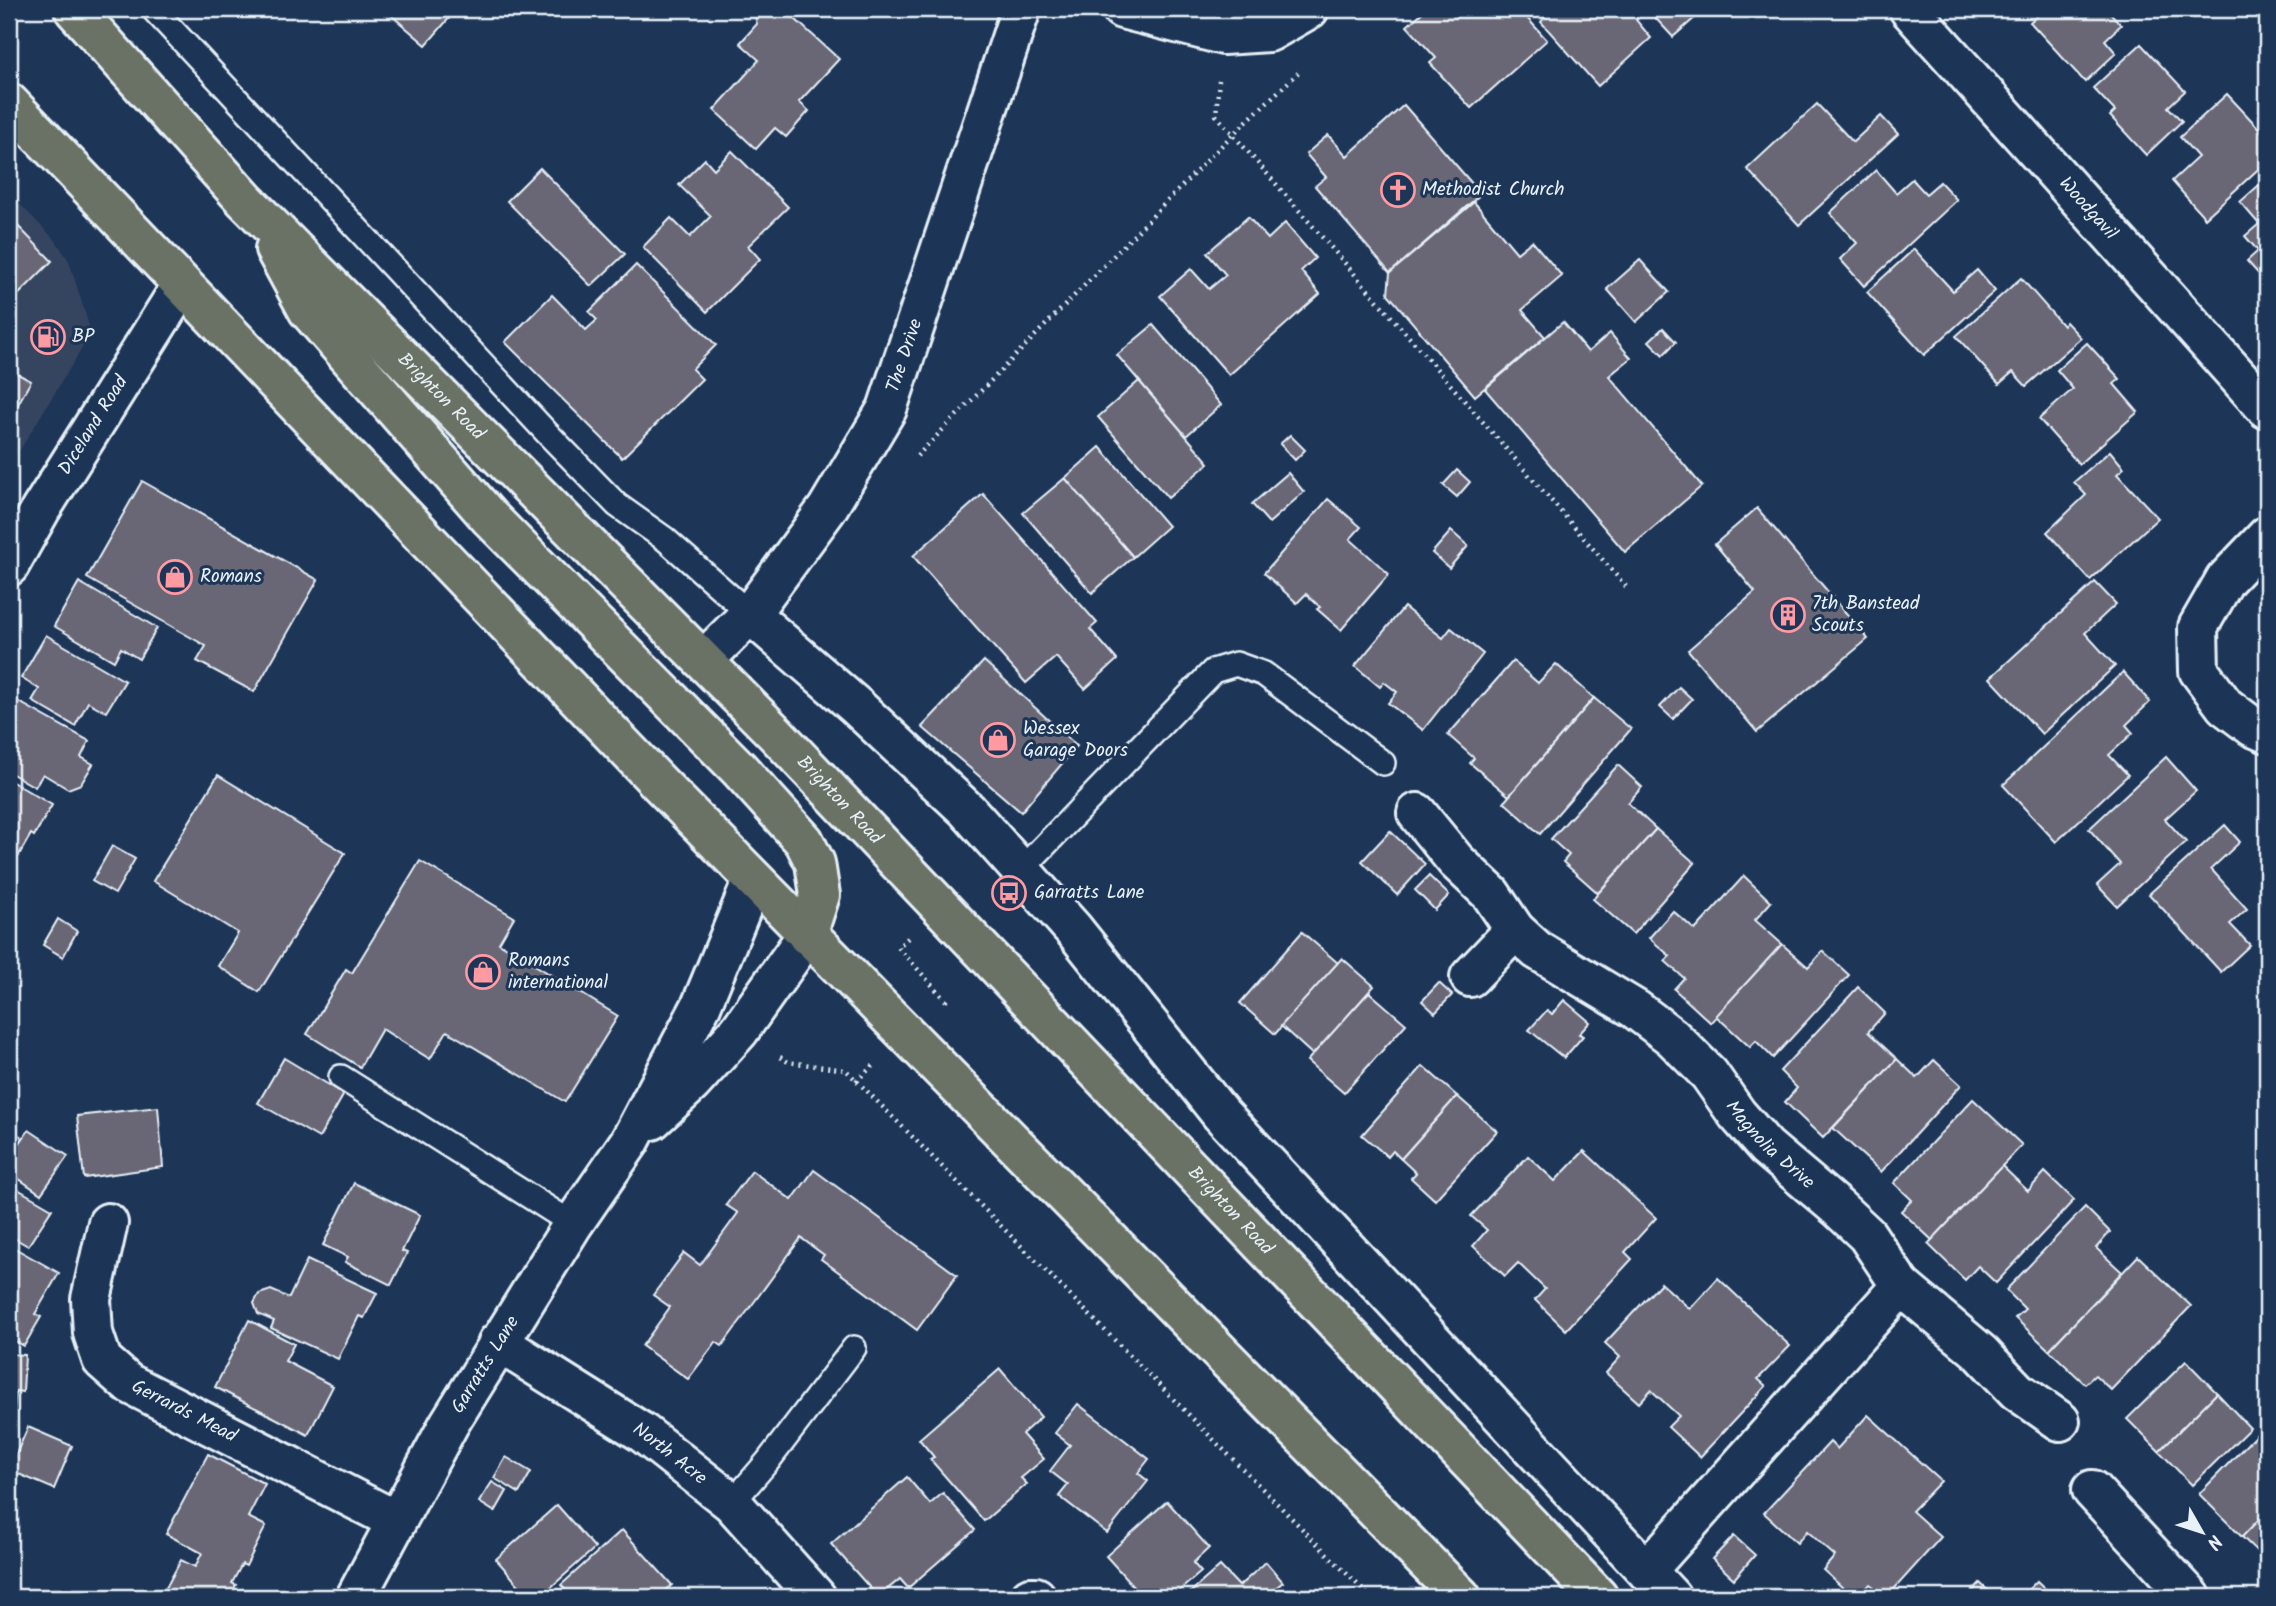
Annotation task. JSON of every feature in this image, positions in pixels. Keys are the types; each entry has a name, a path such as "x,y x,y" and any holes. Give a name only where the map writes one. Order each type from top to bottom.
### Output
{"highway":[{"name":"Brighton Road","path":"74,9 245,200 499,458 704,660 1598,1597"},
{"path":"9,103 753,880 1461,1597"},
{"path":"245,200 283,262 308,310 488,517 739,769 804,841 815,863 820,895 807,934"}],"street":[{"name":"The Drive","path":"704,660 750,614 827,509 887,410 1020,9"},
{"path":"1122,9 1223,35 1269,32 1308,9"},
{"name":"Woodgavil","path":"1909,9 2267,409"},
{"name":"Diceland Road","path":"9,566 41,509 182,285"},
{"path":"2267,536 2225,580 2198,627 2199,671 2225,706 2253,727 2267,733"},
{"path":"750,614 856,706 967,810 1074,930 1220,1113 1659,1584 1901,1286"},
{"name":"Magnolia Drive","path":"1417,813 1456,861 1491,894 1516,930 1537,950 1635,1009 1672,1037 1709,1074 1737,1114 1766,1147 1867,1235 1901,1286 1981,1353 2017,1391 2060,1421"},
{"name":"Garratts Lane","path":"356,1597 449,1423 573,1224 631,1141 701,1006 753,880"},
{"path":"1470,977 1516,930"},
{"name":"Garratts Lane","path":"631,1141 692,1083 739,1031 807,934"},
{"name":"Gerrards Mead","path":"108,1223 91,1299 93,1333 102,1360 128,1383 395,1520"},
{"name":"North Acre","path":"498,1342 643,1433 732,1503 816,1597"},
{"path":"2092,1490 2191,1597"},
{"path":"1030,1597 1036,1597"}],"lane":[{"path":"153,9 617,505 665,539 750,614"},
{"path":"1021,870 1213,671 1236,664 1264,674 1383,763"},
{"path":"341,1077 573,1224"},
{"path":"732,1503 768,1461 854,1348"}],"path":[{"path":"1223,35 1216,115 1629,590"},
{"path":"914,458 1233,134 1302,68"},
{"path":"788,1062 845,1070 1370,1597"}],"shaded area":[{"name":"BP","path":"9,193 56,241 69,261 90,329 84,345 9,468"}],"building":[{"path":"384,9 457,9 426,45"},
{"path":"753,9 784,9 839,59 799,102 809,111 786,137 775,128 756,149 714,110 759,60 740,43 757,24"},
{"path":"1426,9 1449,9 1457,17 1467,9 1479,9 1484,14 1491,9 1519,9 1547,40 1471,108 1430,63 1436,58 1407,26"},
{"path":"1538,9 1634,9 1641,16 1636,20 1651,38 1598,86 1541,22 1545,17"},
{"path":"1647,9 1705,9 1673,37"},
{"path":"2045,9 2107,9 2121,25 2105,40 2116,53 2085,82 2030,22"},
{"path":"2141,44 2185,91 2168,107 2182,121 2146,155 2110,116 2115,111 2093,88"},
{"path":"2227,94 2267,137 2267,161 2205,218 2172,181 2198,157 2180,137"},
{"path":"1817,104 1853,142 1881,116 1898,134 1799,225 1747,169"},
{"name":"Methodist Church","path":"1404,105 1481,194 1390,273 1315,186 1326,177 1306,154 1328,135 1347,156"},
{"path":"732,151 788,207 748,246 760,259 707,312 643,247 671,218 690,237 711,216 679,185 705,159 714,169"},
{"path":"540,168 625,254 591,286 507,201"},
{"path":"1876,170 1896,193 1912,179 1926,194 1940,182 1957,200 1864,286 1840,259 1857,243 1830,213"},
{"path":"2267,178 2267,277 2264,280 2247,261 2258,251 2245,236 2259,224 2240,202"},
{"path":"1474,202 1517,253 1532,241 1562,276 1522,310 1545,337 1475,396 1388,294 1390,273"},
{"path":"9,217 52,261 9,304"},
{"path":"1248,217 1268,239 1285,223 1315,258 1301,271 1320,294 1229,375 1160,296 1191,269 1209,289 1226,275 1207,253"},
{"path":"1914,249 1953,291 1977,270 1995,291 1924,355 1867,292"},
{"path":"1640,260 1669,292 1636,322 1607,289"},
{"path":"636,265 716,345 692,369 702,379 622,458 505,342 552,295 586,330 597,320 589,312"},
{"path":"2021,278 2063,326 2066,322 2081,338 2026,386 2013,372 1999,384 1956,336"},
{"path":"1563,322 1588,352 1610,333 1631,358 1609,376 1702,486 1625,552 1485,389"},
{"path":"1153,325 1221,405 1186,436 1117,355"},
{"path":"1663,328 1676,342 1663,355 1649,341"},
{"path":"2087,343 2120,379 2114,384 2138,412 2079,464 2039,419 2073,389 2057,370"},
{"path":"9,365 13,368 12,371 31,381 9,420"},
{"path":"1139,381 1209,463 1168,498 1098,417"},
{"path":"1290,435 1305,450 1295,460 1280,444"},
{"path":"1100,447 1168,526 1133,557 1065,478"},
{"path":"2110,451 2124,468 2117,474 2158,518 2090,580 2047,532 2086,495 2074,482"},
{"path":"1457,470 1470,482 1457,497 1443,485"},
{"path":"1288,473 1304,492 1269,523 1252,504"},
{"path":"1065,478 1133,557 1092,593 1023,513"},
{"path":"142,481 318,580 254,692 197,661 206,646 87,578"},
{"path":"983,494 1097,623 1090,629 1117,660 1085,689 1056,657 1026,683 913,556"},
{"path":"1328,499 1361,527 1350,539 1389,574 1341,630 1317,609 1320,607 1306,594 1297,603 1264,573"},
{"name":"7th Banstead Scouts","path":"1757,508 1868,639 1757,732 1688,650 1755,592 1715,544"},
{"path":"1451,531 1468,546 1449,568 1432,553"},
{"path":"79,582 157,628 139,659 121,648 114,661 54,626"},
{"path":"2095,582 2116,604 2085,633 2115,666 2042,734 1990,678"},
{"path":"1404,607 1443,638 1451,628 1483,654 1423,730 1388,703 1397,692 1384,682 1380,687 1355,666"},
{"path":"46,635 125,681 106,712 88,702 75,726 32,701 39,689 21,678"},
{"path":"984,661 1077,746 1021,812 922,727"},
{"path":"1513,661 1538,683 1556,664 1594,698 1509,796 1470,763 1474,758 1448,735"},
{"path":"2123,672 2150,702 2126,725 2133,733 2109,755 2128,775 2056,842 2003,785"},
{"path":"1679,687 1692,699 1673,719 1660,707"},
{"path":"10,697 89,741 81,757 93,764 81,784 68,789 43,774 35,787 9,772"},
{"path":"1594,698 1631,729 1540,834 1504,802"},
{"path":"2166,757 2196,791 2165,819 2186,842 2117,906 2097,885 2120,864 2089,829"},
{"path":"1618,765 1642,787 1628,803 1656,829 1598,893 1563,862 1569,855 1551,839"},
{"path":"218,775 345,853 259,992 218,966 238,933 153,881"},
{"path":"9,780 52,805 15,862 9,859"},
{"path":"2225,825 2240,842 2211,869 2247,909 2230,924 2250,945 2221,972 2149,894"},
{"path":"1656,829 1695,863 1633,934 1593,899"},
{"path":"1390,831 1425,864 1397,895 1362,861"},
{"path":"112,846 135,859 115,894 92,881"},
{"path":"420,861 514,917 499,943 618,1016 565,1102 447,1031 430,1059 382,1029 360,1067 307,1034 346,969 352,973"},
{"path":"1429,876 1449,895 1435,910 1415,890"},
{"path":"1744,876 1771,902 1755,920 1782,944 1711,1023 1674,989 1684,978 1665,961 1670,956 1649,938 1673,911 1695,930"},
{"path":"58,919 77,931 63,957 43,945"},
{"path":"1302,932 1338,963 1275,1034 1240,1003"},
{"path":"1782,944 1808,967 1823,951 1849,975 1773,1058 1756,1041 1750,1047 1716,1016"},
{"path":"1342,958 1374,986 1313,1055 1281,1026"},
{"path":"1439,983 1452,995 1435,1013 1422,1001"},
{"path":"1858,987 1885,1013 1868,1032 1897,1059 1823,1138 1785,1102 1797,1088 1780,1071"},
{"path":"1369,992 1406,1024 1344,1093 1307,1061"},
{"path":"1564,1000 1590,1022 1579,1034 1583,1036 1564,1058 1529,1030 1547,1010 1552,1014"},
{"path":"284,1058 344,1094 319,1138 258,1103"},
{"path":"1897,1059 1917,1078 1934,1060 1961,1085 1881,1172 1833,1128"},
{"path":"1423,1066 1457,1096 1401,1159 1393,1151 1388,1157 1362,1135"},
{"path":"1457,1096 1497,1131 1435,1200 1411,1178 1416,1173 1401,1159"},
{"path":"1973,1099 2022,1145 1932,1240 1901,1211 1912,1200 1894,1183"},
{"path":"158,1107 163,1167 84,1178 77,1116"},
{"path":"9,1128 23,1138 9,1158"},
{"path":"29,1130 68,1156 41,1194 9,1172 9,1158"},
{"path":"1584,1151 1656,1218 1625,1252 1632,1259 1566,1330 1535,1300 1545,1289 1518,1263 1505,1276 1473,1246 1487,1230 1471,1216 1528,1156 1555,1181"},
{"path":"2002,1166 2028,1191 2045,1172 2074,1200 1996,1283 1978,1266 1965,1280 1928,1244"},
{"path":"814,1170 957,1275 917,1330 821,1259 824,1255 801,1238 722,1346 716,1342 688,1379 642,1346 670,1307 653,1295 684,1253 700,1265 738,1213 726,1205 752,1171 792,1200"},
{"path":"354,1183 420,1215 402,1251 407,1253 391,1285 345,1262 348,1257 323,1245"},
{"path":"9,1184 52,1209 28,1246 9,1235"},
{"path":"2085,1207 2110,1232 2096,1248 2122,1272 2049,1350 2015,1318 2025,1309 2006,1290"},
{"path":"11,1246 59,1273 35,1314 41,1317 24,1346 9,1338"},
{"path":"2138,1256 2191,1306 2111,1390 2095,1375 2085,1384 2049,1350"},
{"path":"307,1260 377,1293 364,1318 359,1316 338,1359 271,1328 274,1321 258,1314 254,1303 259,1294 271,1290 289,1298"},
{"path":"1718,1278 1790,1346 1758,1379 1766,1386 1700,1457 1668,1427 1679,1416 1651,1390 1639,1403 1606,1373 1620,1357 1605,1343 1661,1283 1690,1309"},
{"path":"249,1320 294,1344 285,1361 333,1386 308,1435 215,1387"},
{"path":"9,1354 25,1355 23,1392 16,1391 12,1436 9,1436"},
{"path":"2186,1361 2217,1393 2159,1451 2127,1419"},
{"path":"1000,1369 1041,1417 1022,1434 1044,1459 1021,1478 1027,1484 984,1521 930,1459 934,1457 919,1439"},
{"path":"2217,1393 2250,1428 2192,1485 2159,1451"},
{"path":"1078,1404 1149,1459 1138,1473 1148,1481 1107,1533 1059,1496 1068,1485 1050,1471 1070,1445 1055,1433"},
{"path":"1868,1415 1941,1481 1912,1511 1941,1537 1887,1597 1870,1584 1859,1597 1853,1597 1823,1570 1835,1556 1807,1531 1797,1543 1764,1513 1830,1442 1837,1449"},
{"path":"28,1427 72,1446 54,1489 9,1470"},
{"path":"2257,1434 2267,1444 2267,1511 2242,1537 2199,1494"},
{"path":"208,1454 265,1484 248,1517 266,1526 246,1566 242,1564 232,1583 236,1585 229,1597 161,1597 181,1560 195,1567 202,1553 166,1534"},
{"path":"506,1457 531,1472 519,1493 494,1478"},
{"path":"907,1477 930,1504 943,1493 975,1530 908,1588 900,1579 878,1597 831,1544"},
{"path":"492,1482 507,1491 495,1512 479,1502"},
{"path":"1167,1501 1209,1548 1193,1563 1201,1572 1172,1597 1159,1597 1155,1593 1150,1597 1143,1597 1106,1556"},
{"path":"557,1505 595,1548 540,1597 529,1597 496,1559"},
{"path":"2267,1511 2267,1561 2242,1537"},
{"path":"622,1530 672,1585 658,1597 565,1597 569,1594 561,1585"},
{"path":"1734,1536 1755,1555 1734,1579 1712,1559"},
{"path":"1266,1562 1283,1582 1269,1593 1273,1597 1185,1597 1220,1566 1239,1586"},
{"path":"2037,1581 2054,1597 2021,1597"},
{"path":"1980,1583 1995,1597 1967,1597"}],"place":[{"name":"Methodist Church","path":"1398,190"},
{"name":"BP","path":"48,337"},
{"name":"Romans","path":"175,577"},
{"name":"7th Banstead Scouts","path":"1788,615"},
{"name":"Wessex Garage Doors","path":"998,740"},
{"name":"Garratts Lane","path":"1009,893"},
{"name":"Romans international","path":"483,972"}]}
